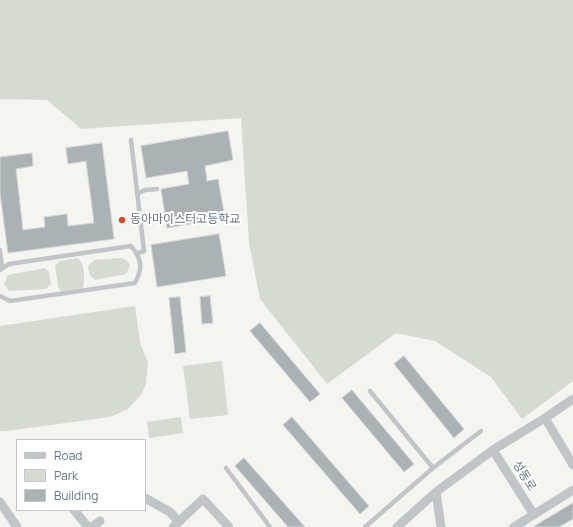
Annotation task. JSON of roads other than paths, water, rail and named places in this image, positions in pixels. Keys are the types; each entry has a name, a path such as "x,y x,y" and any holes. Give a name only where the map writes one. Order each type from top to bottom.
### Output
{"street":[{"path":"397,527 436,492 493,450 573,399"},
{"path":"545,418 573,465"},
{"name":"성동로","path":"493,450 534,515"},
{"path":"514,527 573,490"},
{"path":"436,492 441,527"},
{"path":"146,499 170,512 176,524 202,499 229,527"},
{"path":"0,502 17,527"},
{"path":"75,511 88,527"},
{"path":"92,527 100,521"}],"lane":[{"path":"131,140 144,250 138,254"},
{"path":"137,194 145,190 157,189"},
{"path":"0,250 1,269 9,264 131,246 138,254 141,264 140,274 135,283 10,301 0,296"},
{"path":"370,391 433,468"},
{"path":"365,527 433,468 481,431"},
{"path":"226,468 270,527"}],"place":[{"name":"동아마이스터고등학교","path":"122,220"}]}
